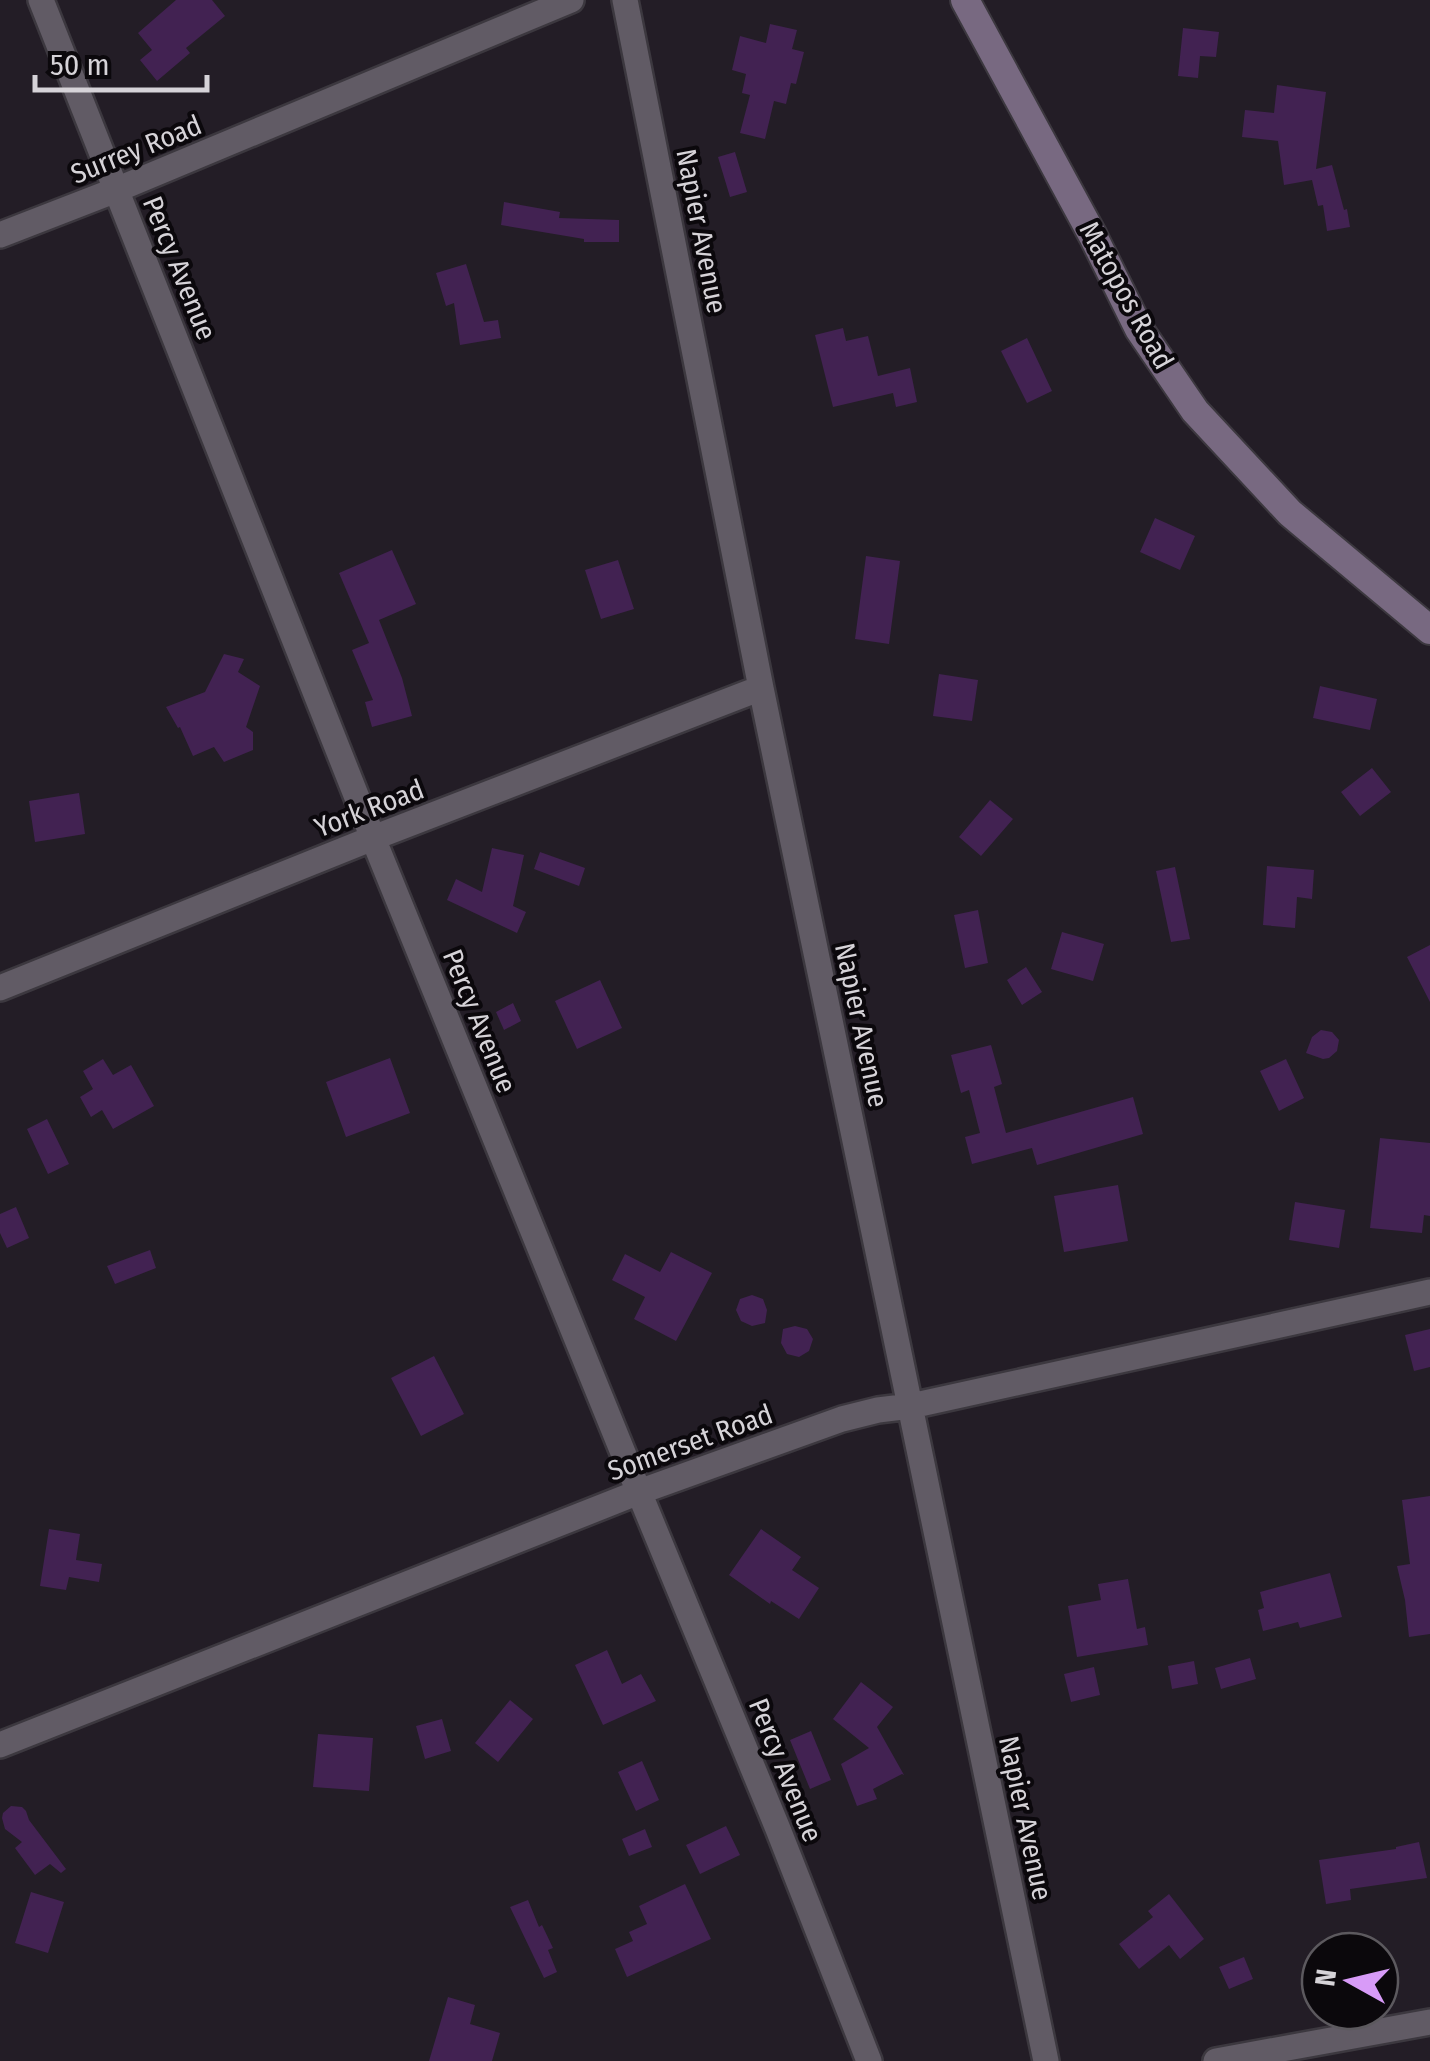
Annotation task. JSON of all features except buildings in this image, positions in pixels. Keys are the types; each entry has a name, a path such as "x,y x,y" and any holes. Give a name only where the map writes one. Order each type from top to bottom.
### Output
{"main road":[{"name":"Matopos Road","path":"966,0 1094,236 1139,330 1195,411 1290,513 1430,630"}],"street":[{"name":"Percy Avenue","path":"41,0 373,838 778,1828 869,2061"},
{"name":"Surrey Road","path":"0,235 571,0"},
{"name":"Napier Avenue","path":"626,0 761,688 1046,2061"},
{"name":"York Road","path":"0,988 761,688"},
{"name":"Somerset Road","path":"0,1745 639,1492 842,1419 1430,1292"},
{"path":"1216,2061 1430,2022"}]}
